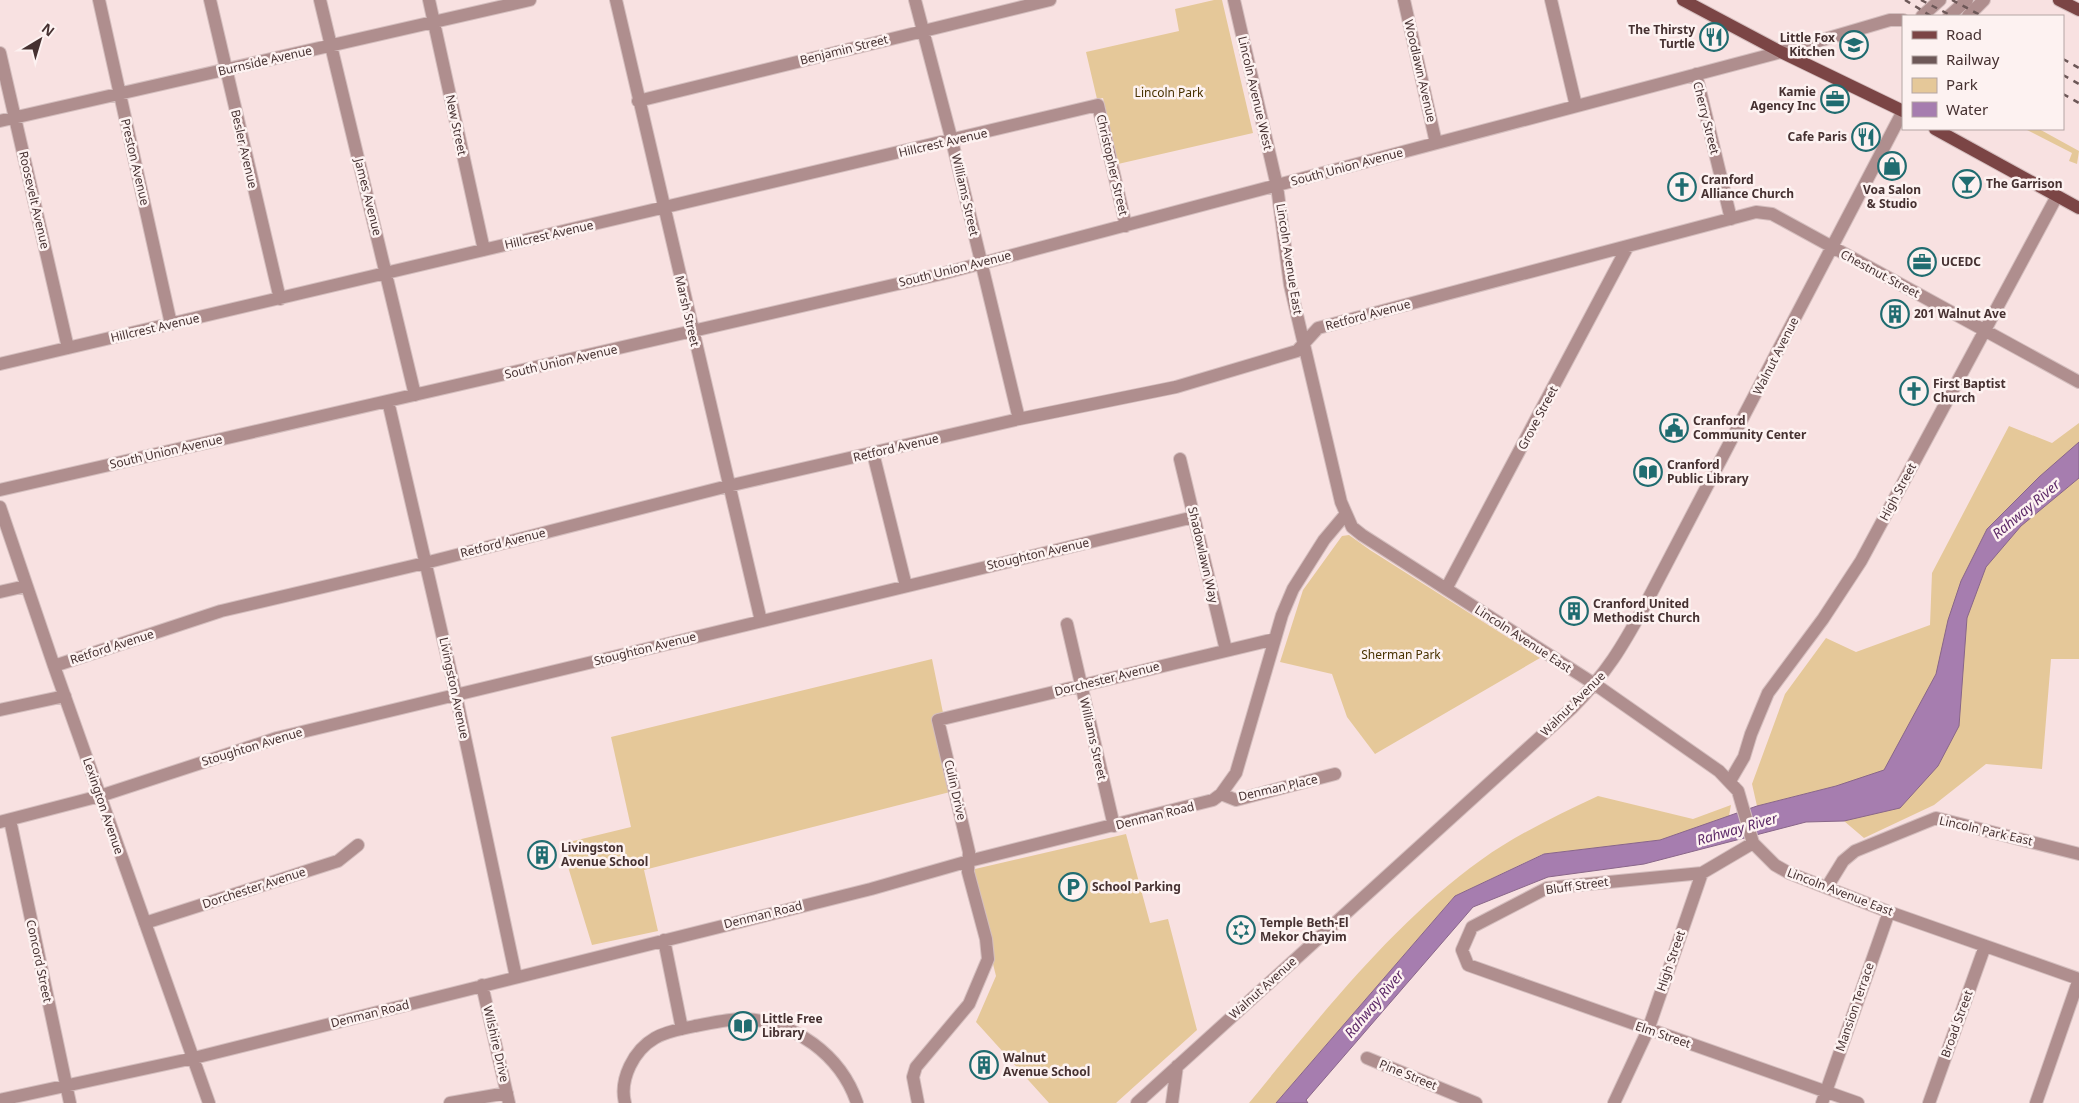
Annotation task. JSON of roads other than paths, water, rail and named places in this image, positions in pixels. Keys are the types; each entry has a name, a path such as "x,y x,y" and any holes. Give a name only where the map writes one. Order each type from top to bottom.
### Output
{"main road":[{"path":"1683,0 1781,52 1902,111"},
{"path":"2058,0 2079,10"},
{"path":"1937,130 2079,208"}],"street":[{"name":"Preston Avenue","path":"99,0 171,324"},
{"name":"Besler Avenue","path":"210,0 280,299"},
{"name":"James Avenue","path":"320,0 415,395"},
{"name":"New Street","path":"429,0 484,250"},
{"name":"Burnside Avenue","path":"0,121 530,0"},
{"name":"Marsh Street","path":"616,0 638,101 761,621"},
{"name":"Williams Street","path":"916,0 1020,419"},
{"name":"Benjamin Street","path":"638,101 1050,0"},
{"name":"Lincoln Avenue West","path":"1234,0 1277,186"},
{"name":"Woodlawn Avenue","path":"1404,0 1436,143"},
{"path":"1551,0 1576,106"},
{"path":"1923,15 1940,0"},
{"path":"1951,15 1967,0"},
{"path":"1969,15 1984,0"},
{"name":"South Union Avenue","path":"0,490 692,332 981,263 1781,52 1890,20 1902,20"},
{"name":"Roosevelt Avenue","path":"0,53 68,348"},
{"name":"Cherry Street","path":"1696,74 1732,219"},
{"name":"Hillcrest Avenue","path":"0,364 952,141 1098,105"},
{"name":"Christopher Street","path":"1098,105 1126,226"},
{"name":"Walnut Avenue","path":"1137,1103 1596,685 1622,647 1902,113"},
{"name":"Lincoln Avenue East","path":"1277,186 1290,285 1345,515 1352,527 1596,685 1719,771 1738,792 1753,841 1775,865 1789,873 1888,912 2079,979"},
{"name":"High Street","path":"1730,781 1744,757 1750,734 1768,692 1823,619 1861,562 2057,196"},
{"name":"Chestnut Street","path":"1732,219 1756,212 1772,214 2079,382"},
{"name":"Retford Avenue","path":"54,666 220,611 425,563 728,486 1020,419 1176,387 1297,351 1318,328 1732,219"},
{"name":"Grove Street","path":"1446,589 1628,246"},
{"name":"Livingston Avenue","path":"388,401 456,695 516,977"},
{"path":"874,453 906,586"},
{"name":"Shadowlawn Way","path":"1180,459 1226,650"},
{"name":"Lexington Avenue","path":"0,507 54,666 209,1103"},
{"path":"1222,794 1236,772 1275,639 1293,589 1305,567 1345,515"},
{"name":"Stoughton Avenue","path":"5,821 100,796 277,738 1194,517"},
{"path":"0,592 26,586"},
{"name":"Williams Street","path":"1067,624 1114,826"},
{"name":"Dorchester Avenue","path":"938,720 1275,639"},
{"path":"0,710 65,696"},
{"name":"Culin Drive","path":"918,1103 913,1077 916,1067 969,1004 988,960 986,938 968,872 969,861 938,720"},
{"name":"Denman Place","path":"1222,794 1236,800 1335,774"},
{"name":"Denman Road","path":"0,1100 194,1058 871,889 969,861 1204,804 1222,794"},
{"name":"Lincoln Park East","path":"1826,887 1843,861 1855,851 1936,818 2079,854"},
{"name":"Concord Street","path":"5,821 70,1103"},
{"path":"1702,873 1753,841"},
{"name":"Dorchester Avenue","path":"145,923 338,861 358,845"},
{"name":"High Street","path":"1614,1103 1648,1030 1702,873"},
{"name":"Bluff Street","path":"1468,966 1462,950 1472,927 1547,888 1702,873"},
{"name":"Mansion Terrace","path":"1824,1097 1888,912"},
{"path":"664,940 682,1029"},
{"name":"Broad Street","path":"1929,1103 1985,946"},
{"name":"Elm Street","path":"1468,966 1648,1030 1824,1097 1858,1103"},
{"path":"2036,1103 2079,979"},
{"name":"Wilshire Drive","path":"482,985 508,1098"},
{"path":"625,1103 624,1086 627,1073 636,1055 656,1038 682,1029 720,1021 743,1019 768,1022 792,1030 813,1043 837,1066 857,1103"},
{"name":"Pine Street","path":"1367,1058 1476,1103"},
{"path":"1172,1103 1177,1066"},
{"path":"450,1103 508,1098"}],"water":[{"name":"Rahway River","path":"2079,442 2079,478 2021,526 1986,567 1967,618 1959,726 1938,766 1900,808 1844,821 1806,822 1644,864 1548,877 1473,907 1306,1100 1308,1103 1276,1103 1455,896 1544,854 1660,840 1757,806 1836,786 1884,770 1936,674 1948,620 1961,581 1987,529 2039,477"}],"railway":[{"path":"1905,0 1929,15"},
{"path":"1921,0 1950,15"},
{"path":"1952,0 1980,15"},
{"path":"2064,60 2079,68"},
{"path":"2064,76 2079,84"},
{"path":"2064,95 2079,103"}],"place":[{"name":"The Thirsty Turtle","path":"1714,37"},
{"name":"Little Fox Kitchen","path":"1854,45"},
{"name":"Kamie Agency Inc","path":"1835,99"},
{"name":"Cafe Paris","path":"1866,137"},
{"name":"Voa Salon & Studio","path":"1892,166"},
{"name":"The Garrison","path":"1967,184"},
{"name":"Cranford Alliance Church","path":"1682,187"},
{"name":"UCEDC","path":"1922,262"},
{"name":"201 Walnut Ave","path":"1895,314"},
{"name":"First Baptist Church","path":"1914,391"},
{"name":"Cranford Community Center","path":"1674,428"},
{"name":"Cranford Public Library","path":"1648,472"},
{"name":"Cranford United Methodist Church","path":"1574,611"},
{"name":"Livingston Avenue School","path":"542,855"},
{"name":"School Parking","path":"1073,887"},
{"name":"Temple Beth-El Mekor Chayim","path":"1241,930"},
{"name":"Little Free Library","path":"743,1026"},
{"name":"Walnut Avenue School","path":"984,1065"}],"park label":[{"name":"Lincoln Park","path":"1169,93"},
{"name":"Sherman Park","path":"1401,655"}]}
